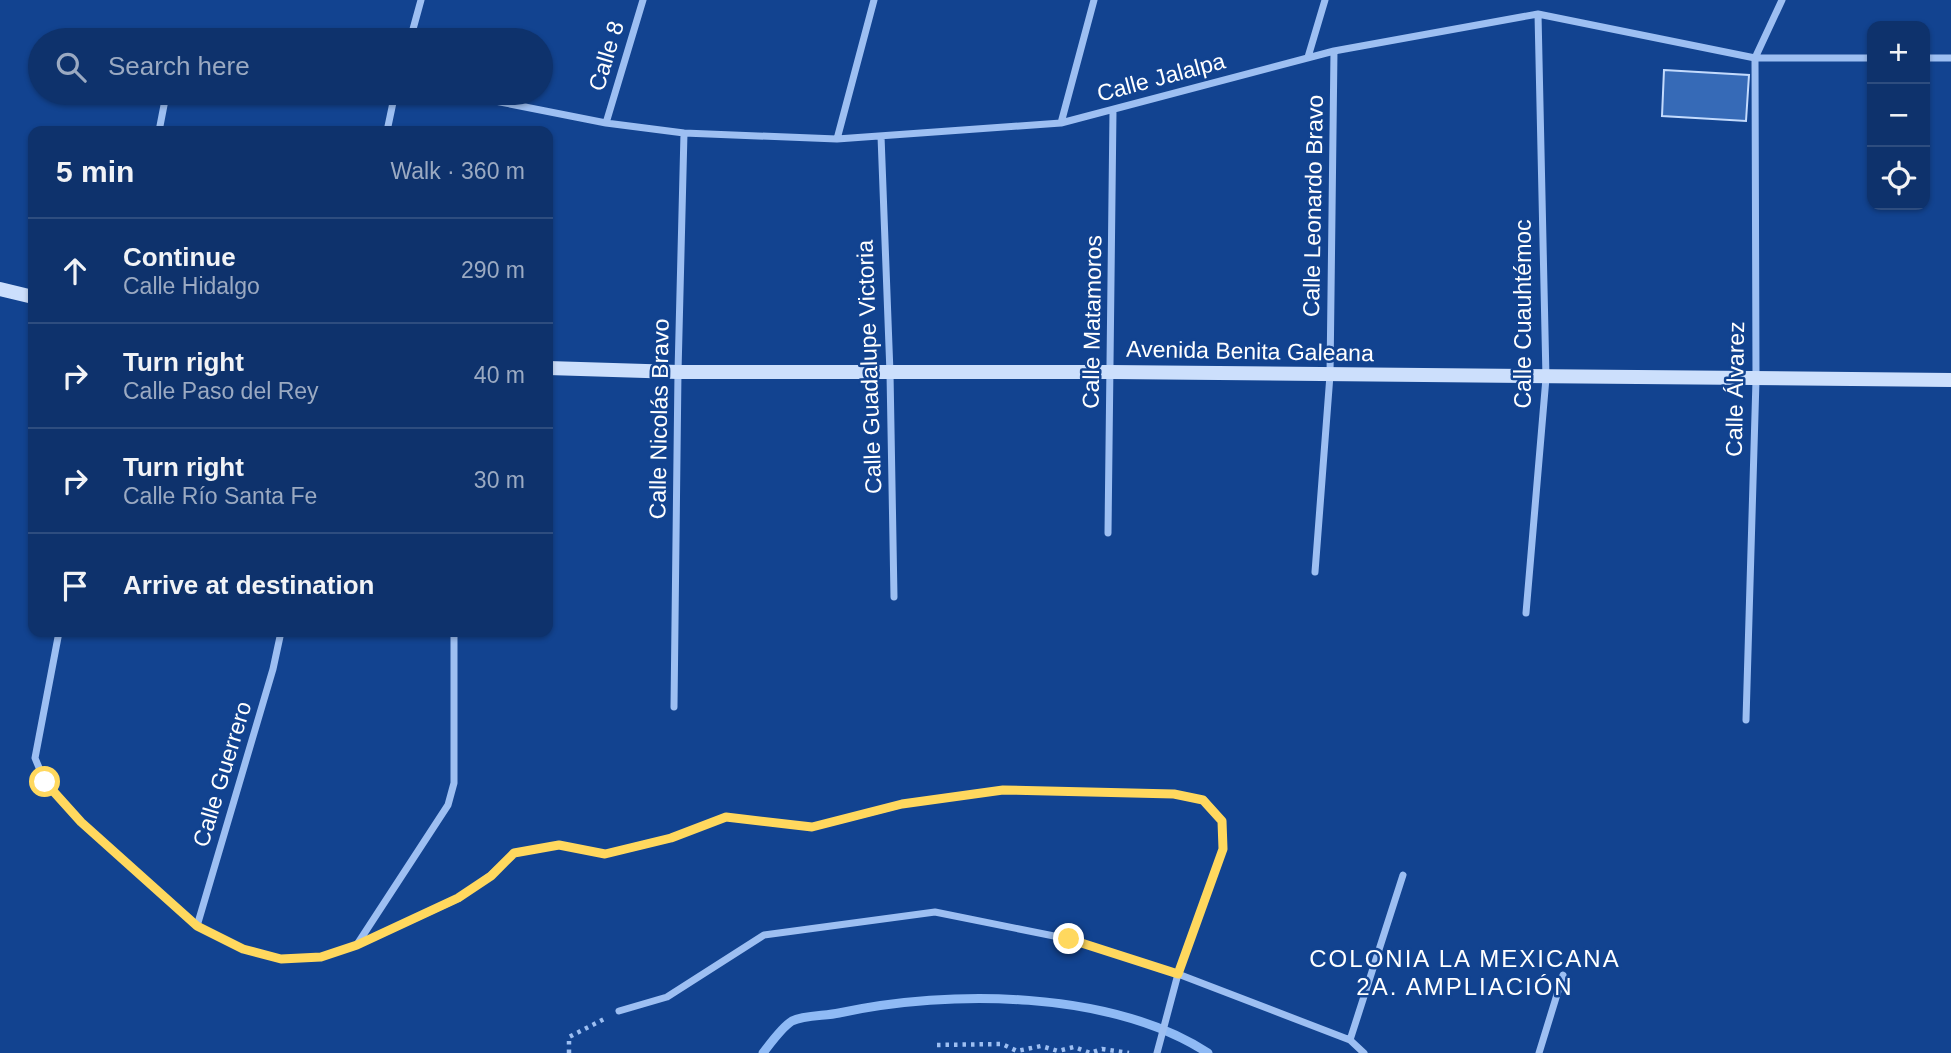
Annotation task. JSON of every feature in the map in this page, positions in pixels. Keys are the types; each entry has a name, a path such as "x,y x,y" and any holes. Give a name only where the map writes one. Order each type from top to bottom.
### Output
{"street":[{"path":"413,28 421,0"},
{"name":"Calle 8","path":"606,123 643,0"},
{"path":"836,139 874,0"},
{"path":"1061,123 1094,0"},
{"path":"1308,57 1325,0"},
{"path":"1755,58 1782,0"},
{"name":"Calle Jalalpa","path":"515,105 606,123 684,133 836,139 1061,123 1334,51 1538,14 1755,58 1867,58"},
{"name":"Calle Cuauhtémoc","path":"1527,613 1546,378 1538,14"},
{"name":"Calle Leonardo Bravo","path":"1315,572 1330,375 1334,51"},
{"name":"Calle Álvarez","path":"1746,720 1756,380 1755,58"},
{"path":"1930,58 1951,58"},
{"path":"160,126 164,105"},
{"path":"388,126 392,105"},
{"name":"Calle Matamoros","path":"1108,533 1114,111"},
{"name":"Calle Nicolás Bravo","path":"674,707 684,133"},
{"name":"Calle Guadalupe Victoria","path":"881,136 890,373 894,597"},
{"path":"0,289 28,296"},
{"name":"Avenida Benita Galeana","path":"553,368 678,372 1111,372 1951,380"},
{"path":"58,637 34,758 45,782 81,822 197,926 243,949 281,959 321,957 357,945 458,898 491,876 514,853 559,845 605,854 671,838 726,817 812,827 902,804 1003,790 1174,794 1203,800 1222,821 1223,849 1178,974 1157,1053"},
{"name":"Calle Guerrero","path":"197,926 273,669 280,637"},
{"path":"357,945 448,805 454,783 454,637"},
{"path":"1350,1040 1403,875"},
{"path":"619,1011 667,997 764,935 936,912 1069,939 1178,974 1350,1040 1364,1053"},
{"path":"1539,1053 1563,975"}],"path":[{"path":"569,1053 569,1037 619,1011"},
{"path":"937,1045 1002,1044 1017,1051 1041,1046 1058,1051 1074,1047 1090,1053 1102,1049 1129,1053"}],"building":[{"path":"1664,70 1749,75 1746,121 1662,116"}],"waterway":[{"path":"763,1053 784,1027 797,1019 883,1005 979,998 1078,1006 1125,1017 1169,1032 1208,1053"}],"district":[{"name":"COLONIA LA MEXICANA 2A. AMPLIACIÓN","path":"1465,972"}],"route":[{"path":"45,782 81,822 197,926 243,949 281,959 321,957 357,945 458,898 491,876 514,853 559,845 605,854 671,838 726,817 812,827 902,804 1003,790 1174,794 1203,800 1222,821 1223,849 1178,974 1069,939"}]}
